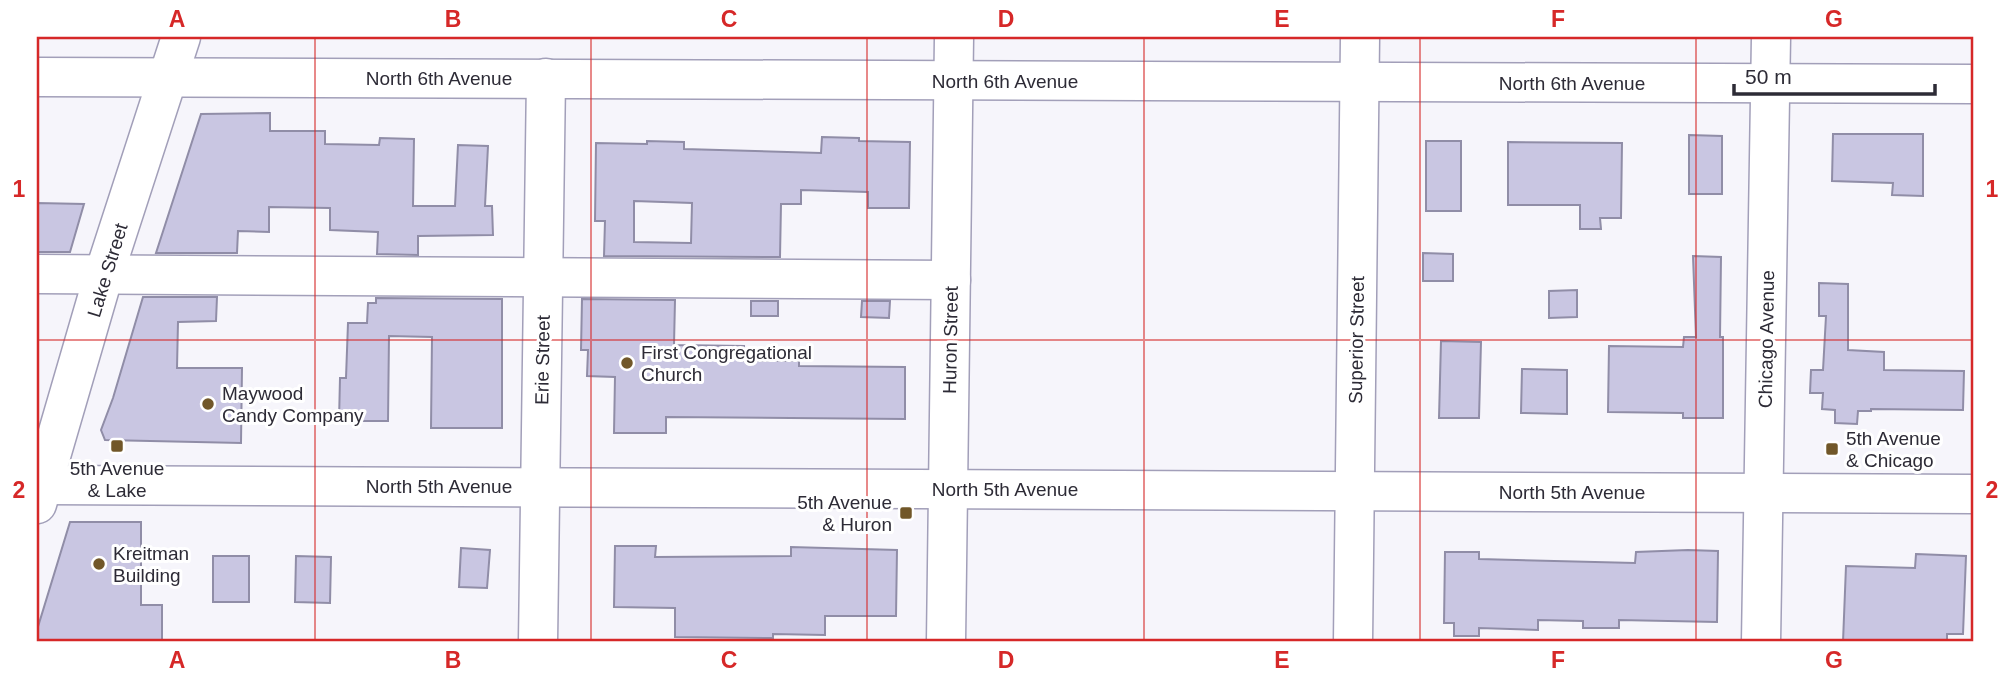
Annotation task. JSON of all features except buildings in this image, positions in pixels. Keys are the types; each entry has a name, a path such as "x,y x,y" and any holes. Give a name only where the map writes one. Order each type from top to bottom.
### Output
{"street":[{"name":"Lake Street","path":"39,491 104,274 181,37"},
{"name":"Huron Street","path":"946,642 954,37"},
{"name":"Superior Street","path":"1353,642 1360,37"},
{"name":"Chicago Avenue","path":"1761,642 1771,37"},
{"name":"North 6th Avenue","path":"37,77 1974,84"},
{"name":"Erie Street","path":"538,642 546,78"},
{"path":"37,274 951,280"},
{"name":"North 5th Avenue","path":"39,491 540,487 1974,494"}],"place":[{"name":"First Congregational Church","path":"627,363"},
{"name":"Maywood Candy Company","path":"208,404"},
{"name":"5th Avenue & Lake","path":"117,446"},
{"name":"5th Avenue & Chicago","path":"1832,449"},
{"name":"5th Avenue & Huron","path":"906,513"},
{"name":"Kreitman Building","path":"99,564"}]}
